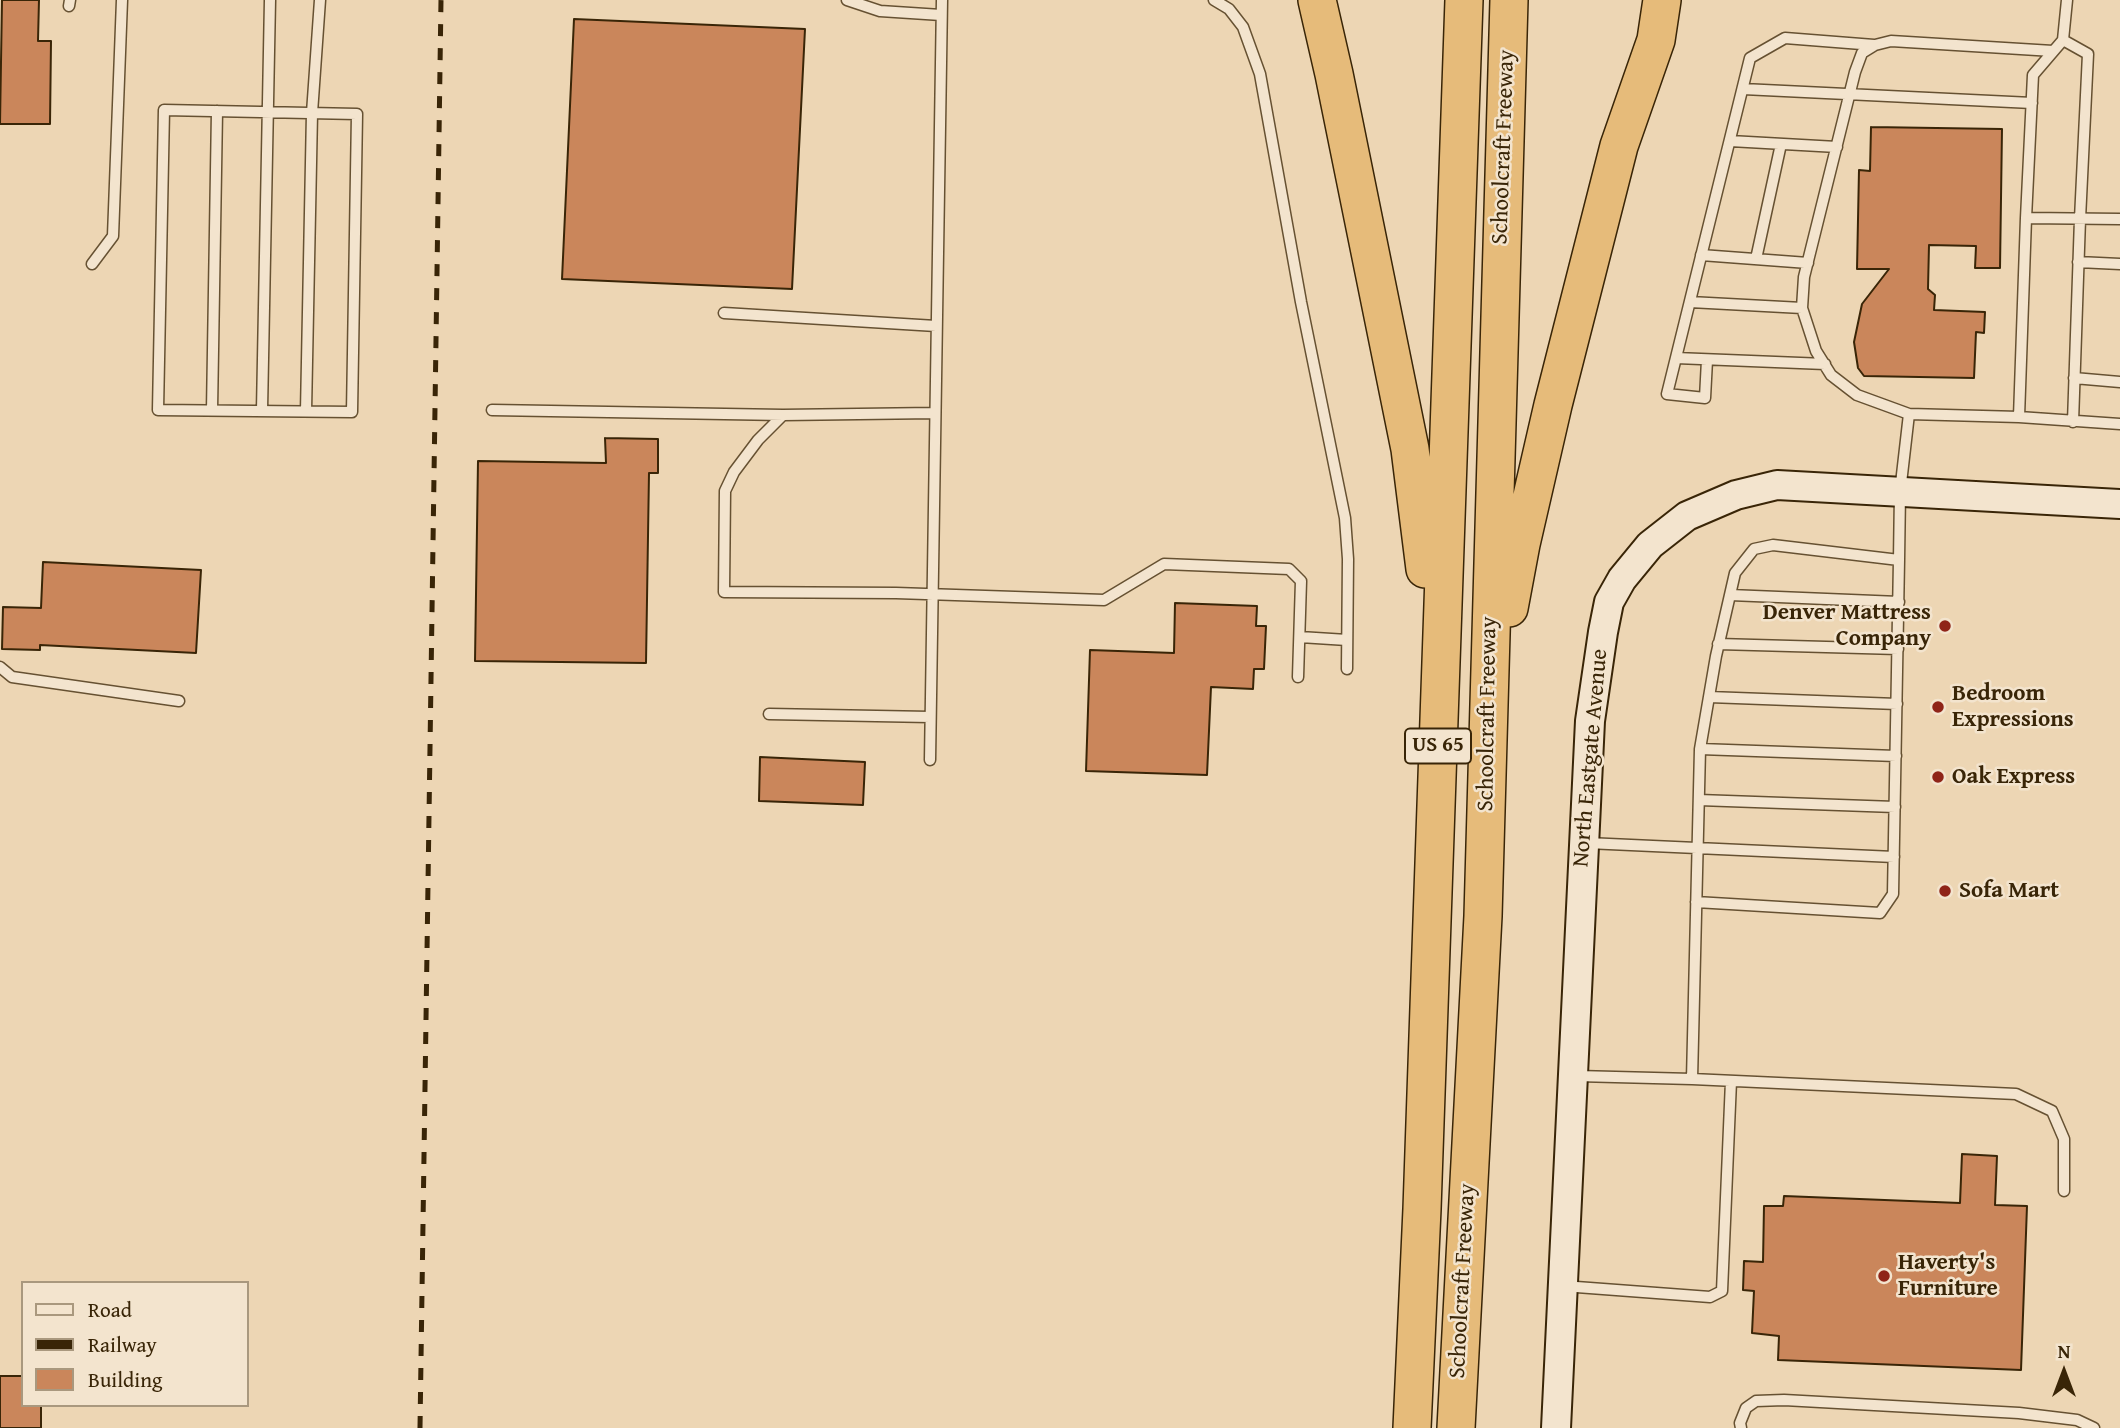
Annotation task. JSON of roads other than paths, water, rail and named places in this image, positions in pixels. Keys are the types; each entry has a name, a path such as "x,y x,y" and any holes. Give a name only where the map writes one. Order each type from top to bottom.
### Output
{"highway":[{"path":"1317,0 1343,114 1410,449 1420,514 1427,606 1432,917"},
{"name":"Schoolcraft Freeway","path":"1412,1428 1464,0"},
{"name":"Schoolcraft Freeway","path":"1456,1428 1483,916 1508,0"},
{"path":"1483,916 1506,638 1518,554 1619,146 1656,40 1662,0"},
{"path":"1656,40 1689,0"}],"street":[{"name":"North Eastgate Avenue","path":"1556,1428 1590,721 1602,632 1609,602 1650,545 1687,516 1736,495 1777,485 2120,504"}],"lane":[{"path":"92,264 113,236 122,0"},
{"path":"262,410 270,0"},
{"path":"306,411 312,113 320,0"},
{"path":"847,0 880,12 941,15"},
{"path":"930,760 942,0"},
{"path":"1214,0 1229,9 1243,27 1259,74 1301,302 1345,518 1348,559 1346,668"},
{"path":"2020,417 2033,75 2063,40 2066,1"},
{"path":"1707,360 1705,398 1667,394 1750,58 1785,38 1875,45"},
{"path":"2063,40 2088,54 2073,422"},
{"path":"2053,51 1891,41 1875,45 1862,53 1804,277 1802,309 1816,351 1831,374 1857,395 1909,414 2020,417 2120,424"},
{"path":"1743,89 2032,103"},
{"path":"164,110 268,112 357,114 352,412 158,410 164,110"},
{"path":"212,410 217,111"},
{"path":"1730,141 1837,147"},
{"path":"1756,259 1781,144"},
{"path":"2026,218 2120,219"},
{"path":"1701,255 1808,263"},
{"path":"2078,262 2120,264"},
{"path":"1690,302 1802,309"},
{"path":"724,313 936,326"},
{"path":"1676,358 1825,365"},
{"path":"2074,378 2120,382"},
{"path":"492,410 783,415 934,413"},
{"path":"1696,902 1880,912 1893,894 1900,492 1909,414"},
{"path":"783,415 758,440 734,472 725,491 724,592 932,594 1104,600 1164,564 1289,569 1301,581 1298,677"},
{"path":"1692,1079 1700,750 1718,644 1735,573 1754,549 1773,545 1899,560"},
{"path":"1730,595 1899,602"},
{"path":"1300,637 1346,639"},
{"path":"1718,644 1898,649"},
{"path":"0,667 12,677 179,701"},
{"path":"1709,697 1897,704"},
{"path":"769,714 930,718"},
{"path":"1700,750 1896,756"},
{"path":"1699,800 1895,807"},
{"path":"1583,843 1894,857"},
{"path":"1573,1076 2016,1094 2052,1111 2064,1139 2064,1191"},
{"path":"1563,1286 1710,1297 1721,1291 1731,1081"},
{"path":"1741,1428 1740,1423 1746,1408 1756,1401 1784,1400 2019,1413 2077,1420 2094,1428"}],"railway":[{"path":"420,1428 441,0"}],"place":[{"name":"Denver Mattress Company","path":"1945,626"},
{"name":"Bedroom Expressions","path":"1938,707"},
{"name":"Oak Express","path":"1938,777"},
{"name":"Sofa Mart","path":"1945,891"},
{"name":"Haverty's Furniture","path":"1884,1276"}]}
